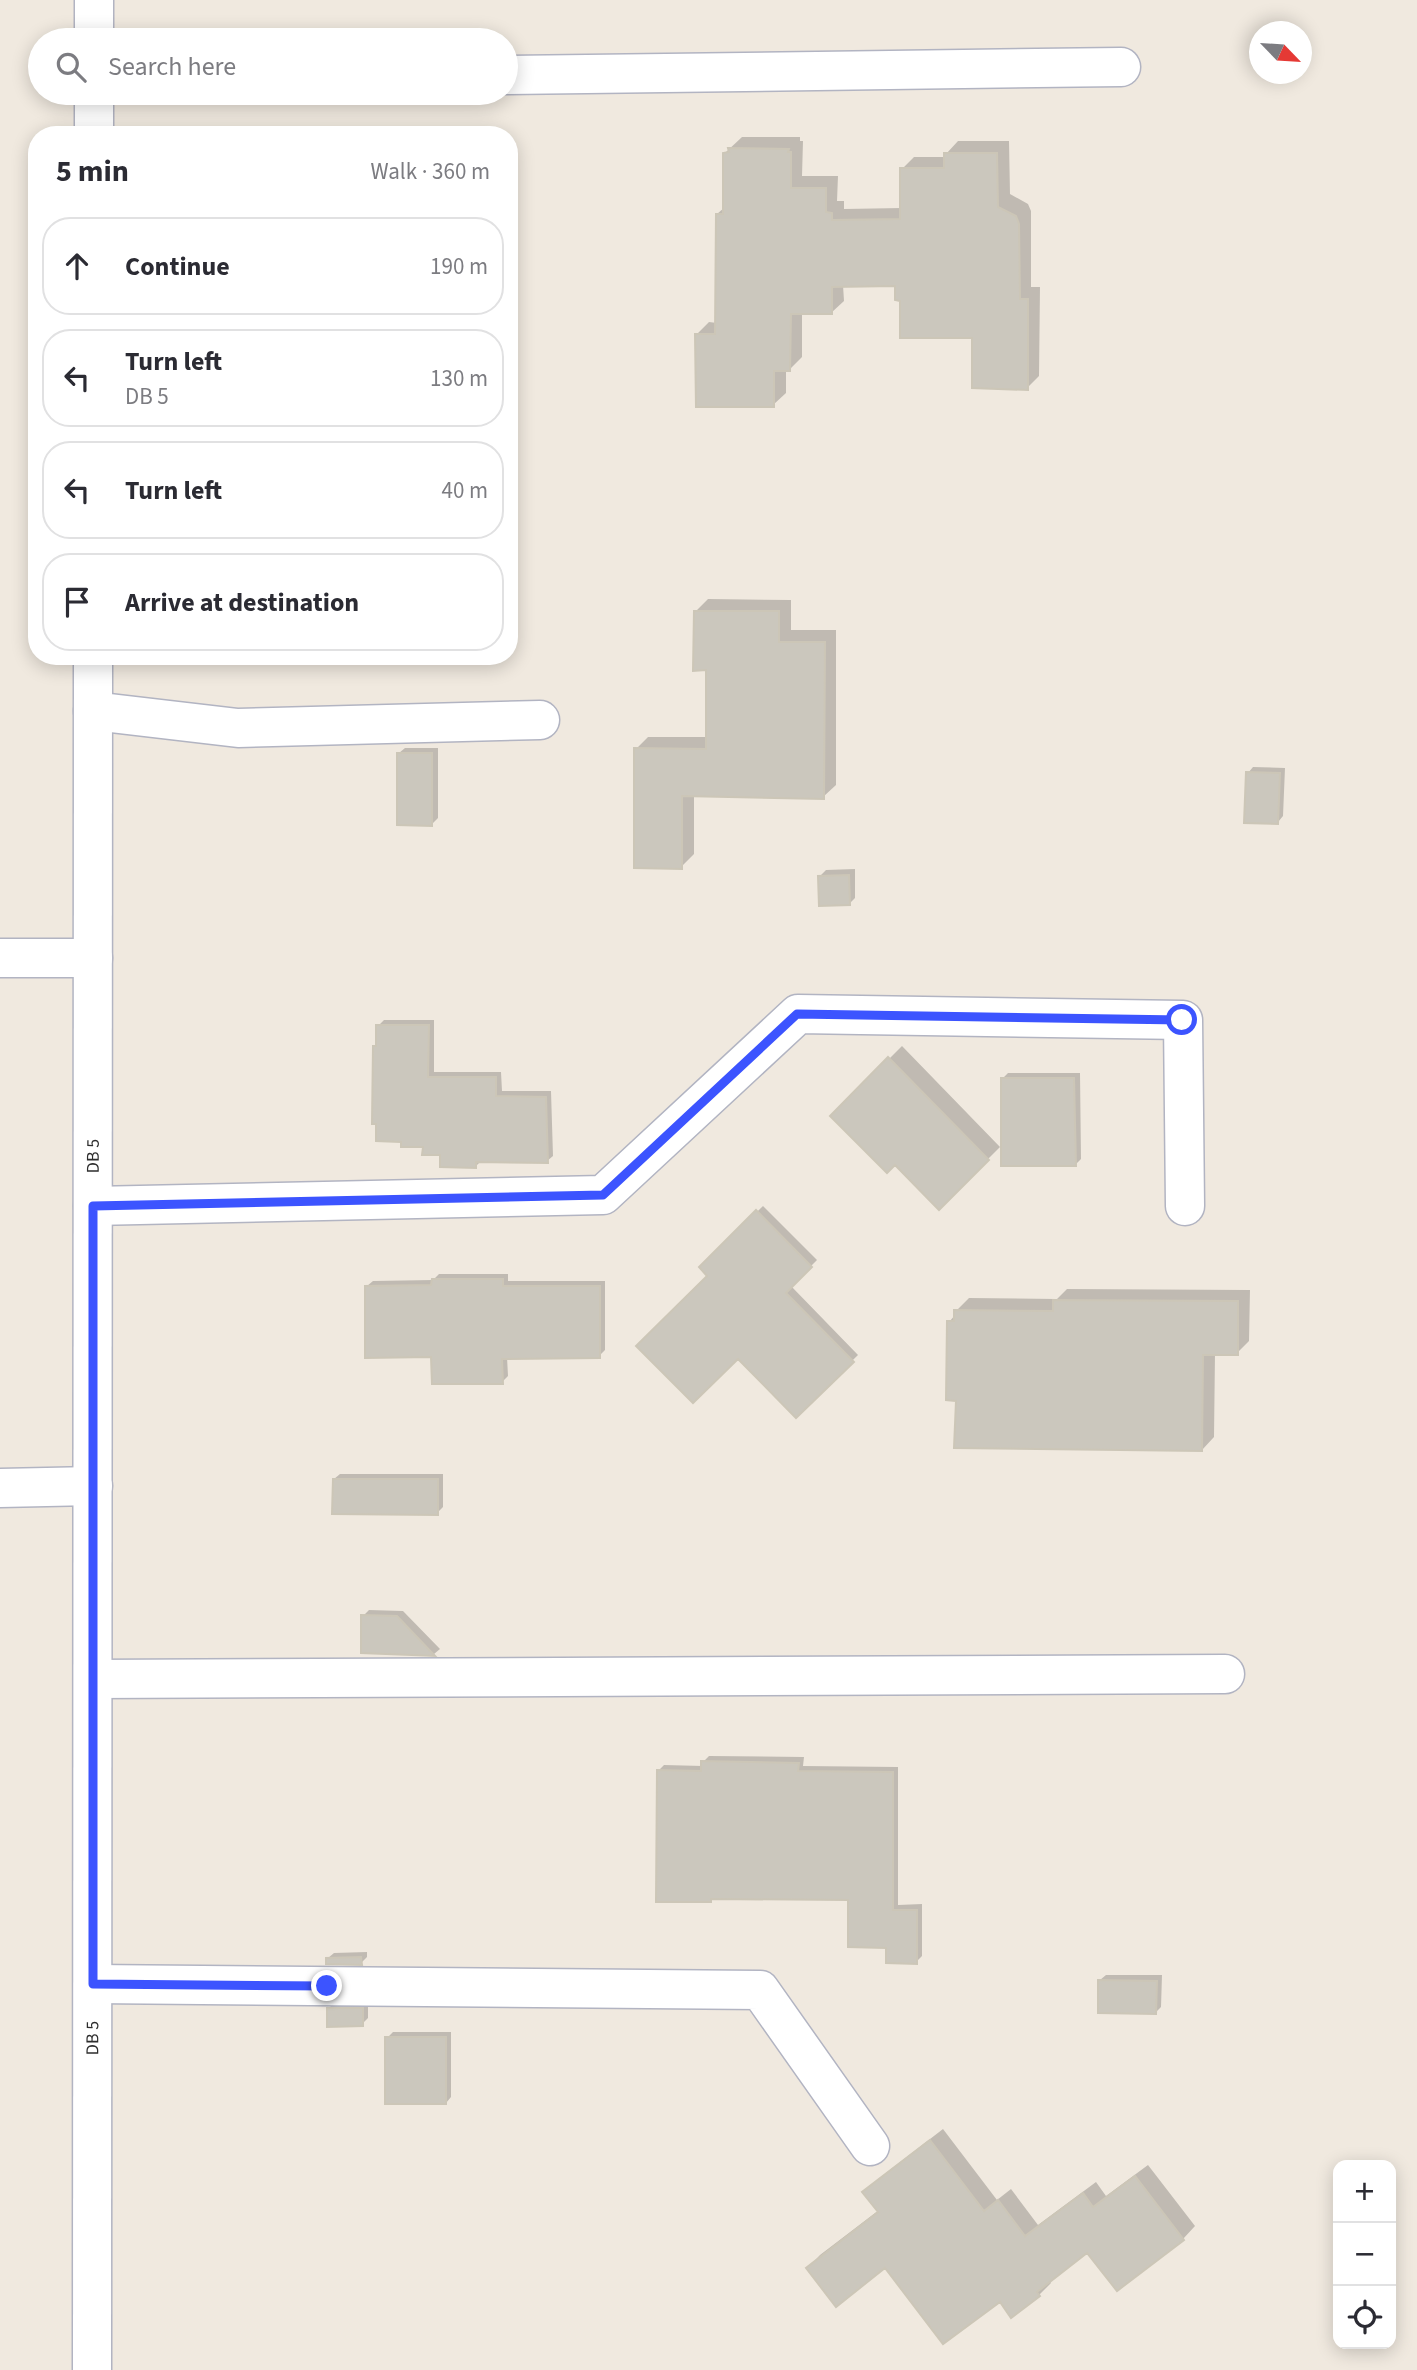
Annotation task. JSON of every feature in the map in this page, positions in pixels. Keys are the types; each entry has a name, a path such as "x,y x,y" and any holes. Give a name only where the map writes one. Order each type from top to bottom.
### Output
{"street":[{"path":"94,0 94,28"},
{"path":"518,75 1121,67"},
{"path":"94,105 94,126"},
{"name":"DB 5","path":"92,2370 93,665"},
{"path":"93,711 238,728 540,720"},
{"path":"0,958 93,958"},
{"path":"93,1206 603,1195 797,1014 1182,1020 1185,1206"},
{"path":"0,1488 93,1486"},
{"path":"93,1679 1225,1674"},
{"path":"93,1984 761,1990 870,2146"}],"building":[{"path":"728,148 789,149 791,188 826,188 826,212 832,213 832,220 900,219 900,168 944,168 944,153 997,153 998,207 1016,216 1019,224 1020,299 1028,299 1028,390 972,388 972,338 900,338 900,301 895,300 895,286 832,287 832,314 791,314 790,371 774,371 774,407 696,407 695,334 715,334 716,214 723,214 723,153 729,152"},
{"path":"694,611 779,611 779,642 825,642 824,799 682,796 682,869 634,868 634,748 706,749 706,670 693,671"},
{"path":"397,753 432,753 432,826 397,825"},
{"path":"1246,772 1280,773 1278,824 1244,823"},
{"path":"849,875 850,905 819,906 818,876"},
{"path":"376,1025 429,1025 428,1077 496,1077 496,1096 546,1097 548,1163 476,1162 476,1168 440,1167 440,1155 422,1155 423,1147 401,1147 401,1142 376,1141 376,1124 372,1124 373,1046 376,1046"},
{"path":"888,1057 989,1160 939,1210 895,1165 887,1173 830,1116"},
{"path":"1001,1078 1074,1078 1076,1166 1001,1166"},
{"path":"756,1210 812,1267 786,1293 854,1362 796,1418 738,1359 693,1403 636,1346 707,1276 699,1267"},
{"path":"432,1279 503,1279 503,1286 600,1286 600,1358 502,1359 503,1384 432,1384 431,1357 365,1358 365,1286 431,1285"},
{"path":"1053,1300 1238,1301 1238,1355 1203,1355 1202,1451 954,1448 956,1401 946,1400 947,1321 954,1321 954,1310 1053,1311"},
{"path":"333,1479 438,1479 438,1515 332,1514"},
{"path":"361,1615 397,1616 435,1656 361,1653"},
{"path":"701,1761 799,1763 798,1771 893,1772 893,1910 917,1910 917,1964 886,1963 886,1948 848,1947 848,1900 711,1899 711,1902 656,1902 657,1770 701,1771"},
{"path":"361,1957 362,1965 326,1964 326,1958"},
{"path":"1098,1980 1157,1981 1156,2014 1098,2013"},
{"path":"327,2008 363,2008 363,2026 327,2027"},
{"path":"385,2037 446,2037 446,2104 385,2104"},
{"path":"930,2140 984,2211 998,2200 1025,2236 1083,2193 1093,2207 1135,2176 1184,2240 1117,2291 1087,2253 1037,2292 1040,2296 1011,2318 1000,2302 943,2344 885,2268 836,2307 806,2268 878,2212 862,2192"}],"route":[{"path":"327,1986 93,1984 93,1206 603,1195 797,1014 1182,1020"}]}
